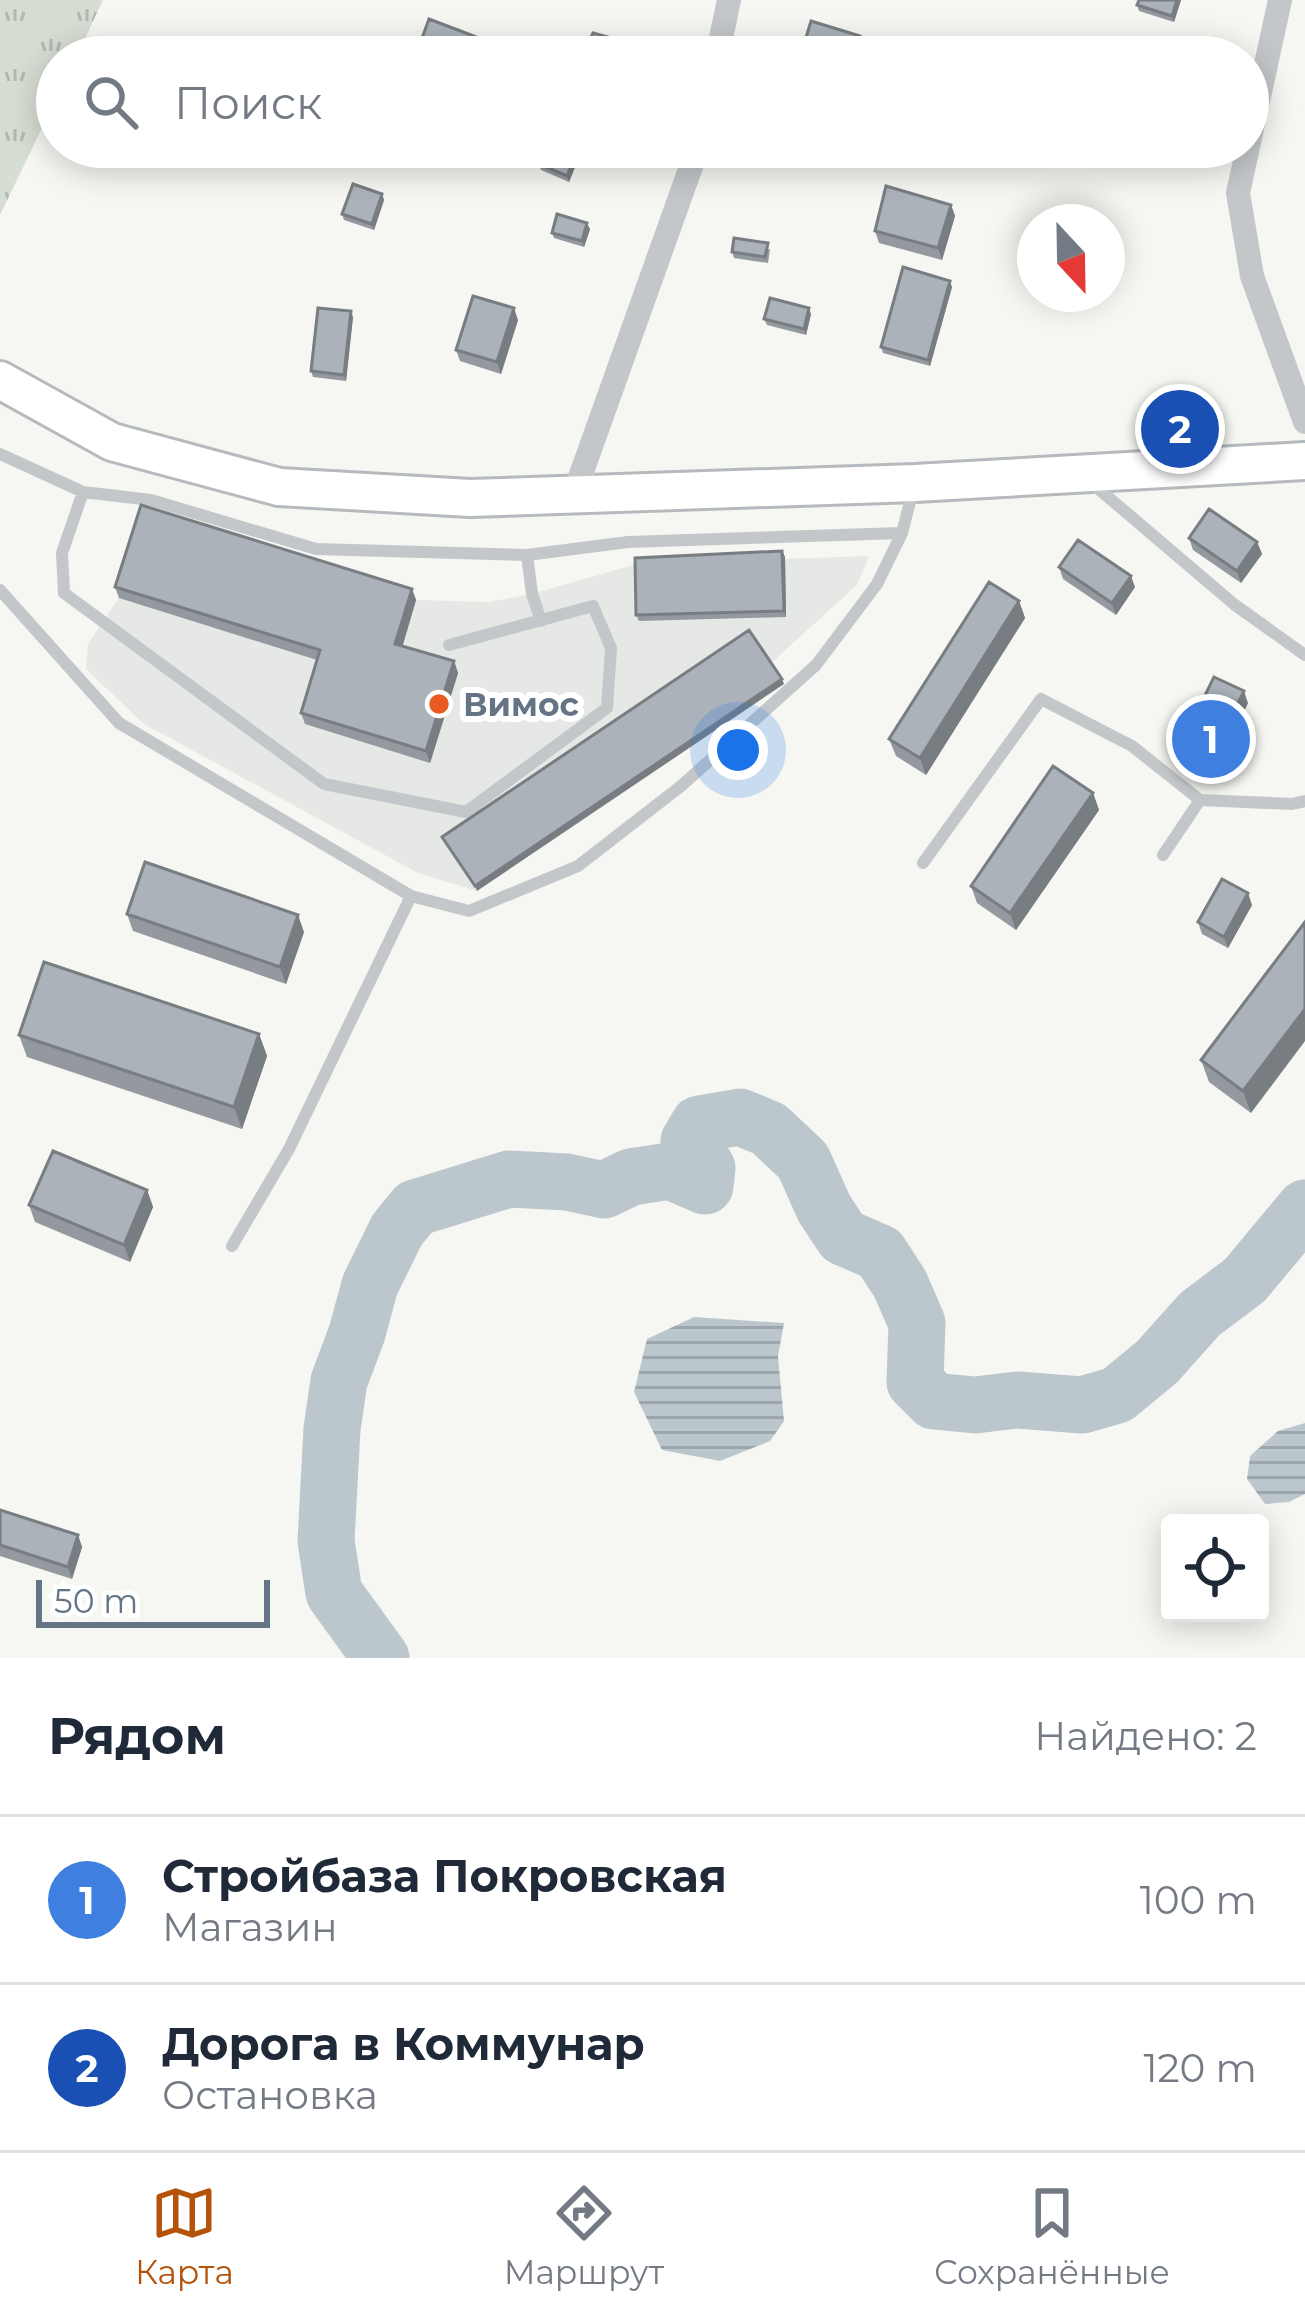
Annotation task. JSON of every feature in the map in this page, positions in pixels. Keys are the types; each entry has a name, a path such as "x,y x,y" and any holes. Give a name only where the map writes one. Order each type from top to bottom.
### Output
{"main road":[{"path":"0,380 112,442 279,488 470,498 914,483 1305,461"}],"street":[{"path":"721,36 729,0"},
{"path":"1269,51 1280,0"},
{"path":"574,494 690,168"},
{"path":"1244,168 1238,194 1252,276 1305,422"}],"lane":[{"path":"0,454 82,492 152,500 316,549 526,555 628,542 902,533"},
{"path":"1078,472 1235,605 1305,655"},
{"path":"0,593 119,723 411,896 469,911 578,866 681,785 816,665 877,584 902,533 914,483"},
{"path":"82,492 62,554 64,593 324,784 466,812 607,708 611,648 593,606 449,645"},
{"path":"526,555 541,621"},
{"path":"923,863 1042,699 1132,746 1200,800 1305,801"},
{"path":"1163,855 1200,800"},
{"path":"232,1246 289,1149 411,896"}],"shaded area":[{"name":"Вимос","path":"145,517 417,600 489,602 637,564 869,556 857,585 771,663 784,684 477,891 418,873 144,724 86,669 88,644 119,598"},
{"path":"694,1317 784,1323 778,1356 784,1421 770,1441 720,1461 662,1450 634,1392 647,1339"},
{"path":"1305,1423 1305,1494 1289,1502 1265,1504 1247,1479 1250,1456 1278,1431"}],"green space":[{"path":"0,0 103,0 86,36 36,36 36,140 0,215"}],"building":[{"path":"1139,0 1177,0 1172,16 1137,5"},
{"path":"429,19 474,36 423,36"},
{"path":"811,21 860,36 806,36"},
{"path":"353,184 382,194 372,224 342,214"},
{"path":"886,186 951,205 938,248 875,231"},
{"path":"557,214 587,223 582,241 552,233"},
{"path":"734,238 768,243 765,257 732,252"},
{"path":"903,267 950,281 928,360 881,347"},
{"path":"473,296 514,308 497,362 456,350"},
{"path":"770,298 809,308 804,329 764,319"},
{"path":"318,308 351,311 344,375 311,371"},
{"path":"1175,398 1195,398 1195,409 1175,409"},
{"path":"141,505 412,589 395,644 454,661 426,751 301,713 320,650 115,587"},
{"path":"1209,509 1257,542 1237,571 1189,538"},
{"path":"1078,540 1131,576 1112,603 1059,567"},
{"path":"782,551 784,611 636,615 635,558"},
{"path":"989,582 1019,601 920,758 889,739"},
{"path":"749,630 782,679 475,886 442,837"},
{"path":"1214,677 1244,691 1217,746 1187,732"},
{"path":"1053,766 1093,793 1010,913 971,886"},
{"path":"145,862 298,915 280,967 127,914"},
{"path":"1222,879 1248,893 1224,937 1198,922"},
{"path":"1305,922 1305,1009 1243,1091 1201,1060"},
{"path":"44,962 259,1034 234,1107 19,1035"},
{"path":"53,1151 147,1190 124,1245 29,1205"},
{"path":"0,1510 78,1535 68,1567 0,1545"}],"waterway":[{"path":"381,1658 334,1593 326,1541 332,1429 339,1381 370,1285 397,1230 415,1208 509,1179 567,1182 604,1190 631,1177 670,1171 705,1186 707,1168 689,1141 699,1124 740,1117 769,1129 803,1161 843,1237 880,1253 917,1323 915,1382 934,1401 975,1405 1017,1400 1082,1405 1117,1395 1157,1362 1200,1314 1245,1280 1305,1208"}],"place":[{"name":"Дорога в Коммунар","path":"1180,429"},
{"name":"Вимос","path":"439,704"},
{"name":"Стройбаза Покровская","path":"1211,739"}]}
